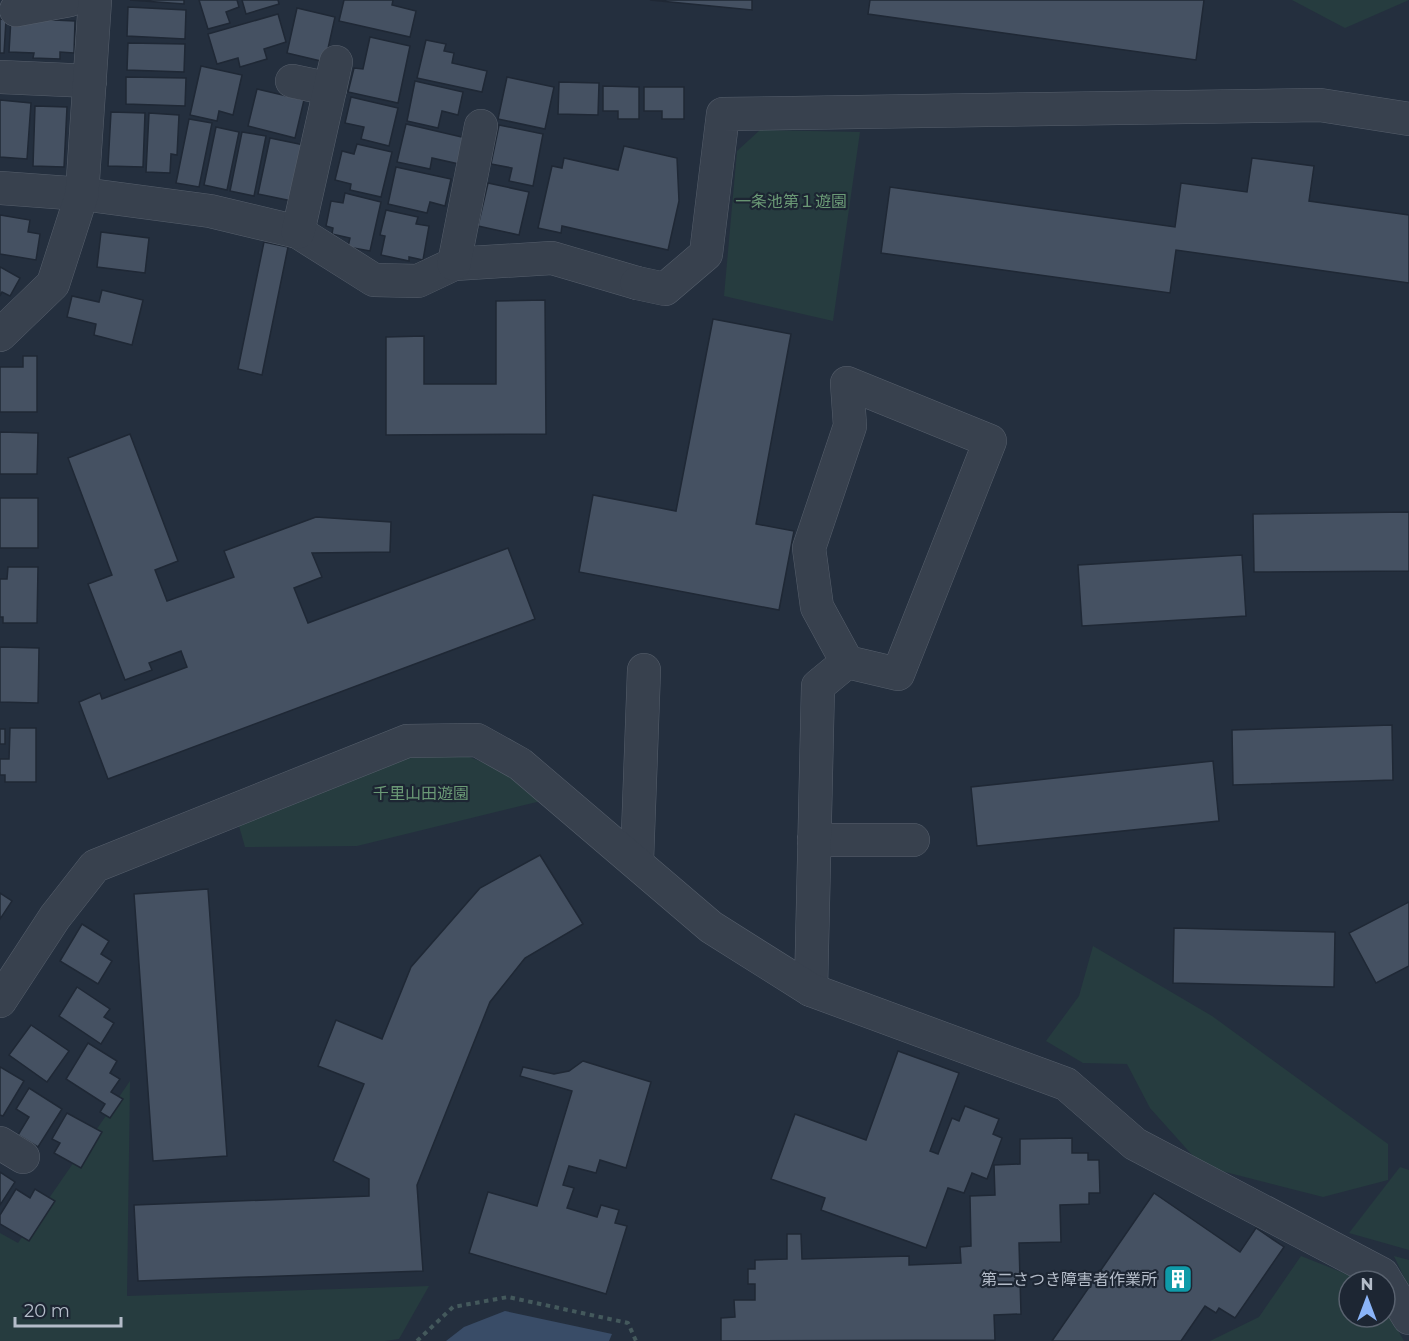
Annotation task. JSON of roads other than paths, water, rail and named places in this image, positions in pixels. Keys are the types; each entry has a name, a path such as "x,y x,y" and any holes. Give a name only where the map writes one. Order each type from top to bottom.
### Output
{"street":[{"path":"16,9 70,0"},
{"path":"0,335 53,284 82,194 95,0"},
{"path":"292,81 333,76 298,232"},
{"path":"0,77 90,81"},
{"path":"0,189 82,194 210,211 298,232 374,280 418,281 454,264 552,258 665,289 706,254 723,114 1320,105 1409,119"},
{"path":"454,264 481,126"},
{"path":"847,383 990,441 898,674 847,662 817,607 809,548 850,426 847,383"},
{"path":"811,990 818,686 847,662"},
{"path":"637,861 644,670"},
{"path":"0,1001 55,917 95,866 406,741 477,740 520,764 637,861 711,927 811,990 1066,1084 1135,1144 1382,1274 1409,1318"},
{"path":"814,840 914,840"}],"water":[{"path":"505,1311 612,1334 609,1341 446,1341 464,1327"}],"place":[{"name":"第二さつき障害者作業所","path":"1178,1279"}],"park label":[{"name":"一条池第１遊園","path":"791,201"},
{"name":"千里山田遊園","path":"421,793"}]}
